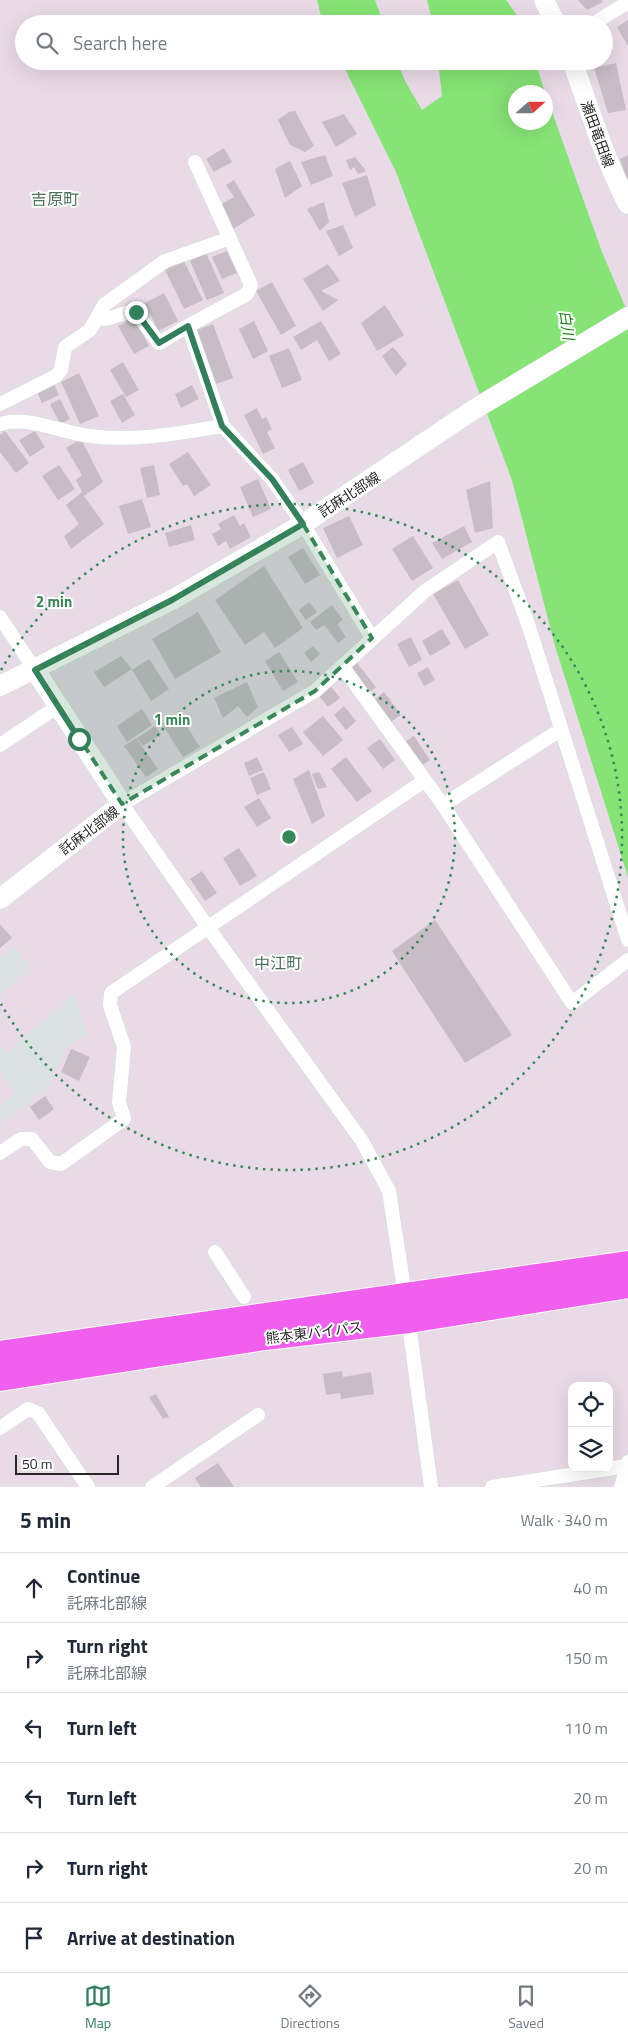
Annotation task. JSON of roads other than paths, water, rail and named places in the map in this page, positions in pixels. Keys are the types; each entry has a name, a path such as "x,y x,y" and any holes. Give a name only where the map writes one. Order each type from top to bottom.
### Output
{"highway":[{"name":"熊本東バイパス","path":"0,1378 256,1338 409,1320 562,1284 628,1264"},
{"name":"熊本東バイパス","path":"0,1354 405,1295 562,1284 628,1285"}],"main road":[{"path":"544,0 552,15"},
{"name":"瀬田竜田線","path":"575,70 612,174 628,204"},
{"name":"託麻北部線","path":"0,686 172,600 303,524 473,410 628,317"},
{"name":"託麻北部線","path":"0,900 122,804 35,670"}],"street":[{"path":"607,15 628,2"},
{"path":"97,318 108,320 126,312 136,312 159,343 247,294 251,284 194,162"},
{"path":"0,404 56,376 61,370 65,347 90,330 104,305 165,261 230,238"},
{"path":"188,326 222,426 272,479 303,524 372,638"},
{"path":"0,424 25,422 90,436 135,437 166,435 222,426"},
{"path":"431,1487 409,1320 389,1192 362,1141 207,926 122,804 315,691 424,591 498,542 529,627 628,940"},
{"path":"0,617 35,670"},
{"path":"342,666 443,805 572,1003 628,960"},
{"path":"0,745 58,706"},
{"path":"443,805 554,734"},
{"path":"0,1153 21,1138 32,1139 50,1162 61,1164 124,1119 119,1102 124,1047 110,1005 111,993 207,926 216,923 326,846 424,781"},
{"path":"215,1252 244,1297"},
{"path":"0,1428 28,1409 38,1413 88,1487"},
{"path":"152,1487 258,1415"},
{"path":"492,1487 628,1464 621,1487"}],"water":[{"path":"317,0 375,0 381,15 321,15"},
{"path":"427,0 506,0 517,15 431,15"},
{"name":"白川","path":"345,70 401,70 422,110 442,96 439,70 538,70 543,85 508,85 508,130 553,130 553,115 602,252 628,313 628,877 555,646 512,480 396,172"}],"district":[{"name":"吉原町","path":"55,199"},
{"name":"中江町","path":"278,963"}]}
